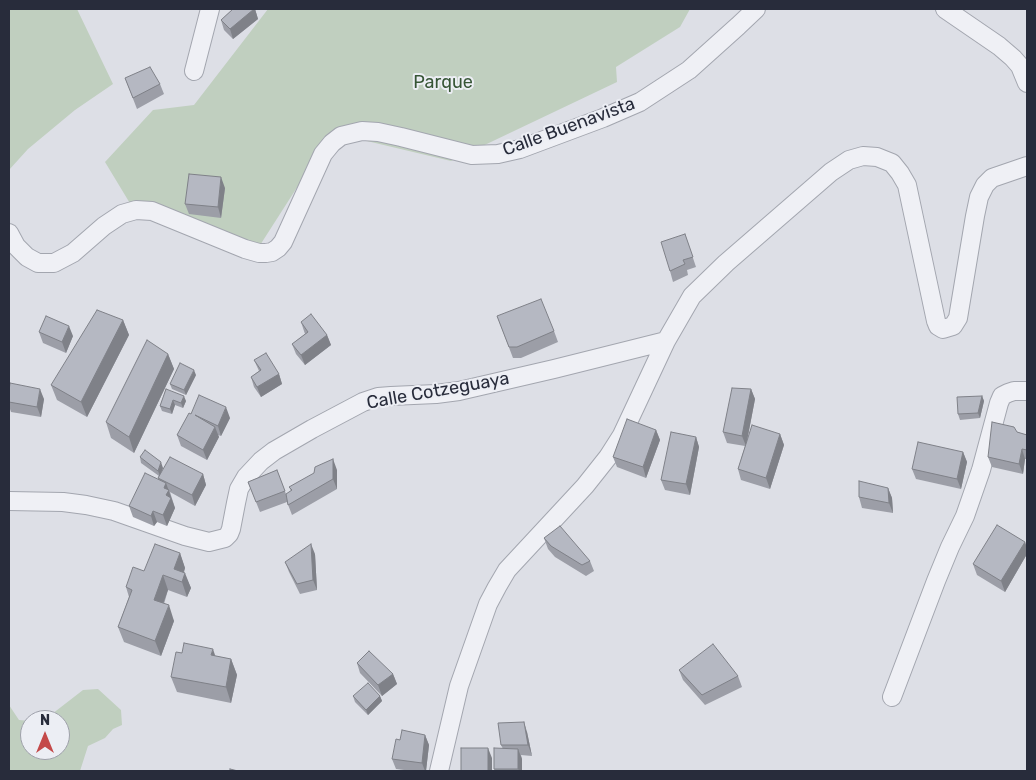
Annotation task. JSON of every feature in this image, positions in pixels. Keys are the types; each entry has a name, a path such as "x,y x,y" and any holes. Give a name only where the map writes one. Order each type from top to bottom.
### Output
{"street":[{"path":"194,71 210,9"},
{"name":"Calle Buenavista","path":"9,233 16,246 27,257 38,262 54,263 73,253 104,226 122,214 136,210 152,211 245,249 266,254 278,248 283,242 323,154 341,136 362,131 378,132 472,155 498,154 520,149 640,102 689,70 756,9"},
{"path":"946,9 1013,58 1020,66 1027,83"},
{"path":"439,771 459,686 488,604 507,570 585,486 608,457 622,434 666,341 692,296 831,172 849,160 863,156 877,157 892,163 907,185 936,321 938,326 943,329 953,326 958,318 979,197 985,185 992,178 1027,165"},
{"name":"Calle Cotzeguaya","path":"9,501 63,502 93,506 114,511 185,536 210,542 225,538 229,534 232,529 240,489 246,477 261,461 296,438 363,402 378,397 459,391 666,341"},
{"path":"892,697 936,581 953,539 965,516 981,470 1002,396 1014,391 1027,391"}],"green space":[{"path":"9,9 77,9 113,84 75,110 28,149 9,170"},
{"name":"Parque","path":"268,9 690,9 680,27 616,67 617,82 451,161 350,137 321,150 255,253 134,210 105,162 153,110 194,105"},
{"path":"98,689 121,710 122,725 113,729 105,738 88,746 80,771 9,771 9,705 20,720 20,760 70,760 70,710 57,710 83,690"}],"building":[{"path":"233,9 254,9 230,29 221,20"},
{"path":"150,67 160,84 133,98 125,78"},
{"path":"189,174 221,177 218,207 185,204"},
{"path":"685,234 693,257 683,260 685,264 670,271 661,242"},
{"path":"541,299 554,331 517,347 509,347 497,316"},
{"path":"97,310 123,320 81,402 51,385"},
{"path":"311,314 327,335 301,355 292,344 308,332 301,322"},
{"path":"46,316 69,326 62,342 39,332"},
{"path":"147,340 168,354 129,437 106,422"},
{"path":"266,353 279,374 257,387 251,377 261,370 254,360"},
{"path":"180,363 194,370 184,390 170,384"},
{"path":"10,383 40,389 37,407 9,402"},
{"path":"732,388 751,389 742,436 723,432"},
{"path":"166,389 184,396 181,403 173,400 170,409 160,406"},
{"path":"199,395 226,407 218,426 195,415 215,427 203,450 177,435 189,413 191,414"},
{"path":"982,396 978,413 958,414 957,397"},
{"path":"627,419 656,430 643,467 613,457"},
{"path":"992,422 1014,427 1017,432 1027,435 1027,450 1022,449 1019,464 988,457"},
{"path":"752,425 780,434 766,478 738,469"},
{"path":"671,432 696,437 686,484 661,480"},
{"path":"918,442 963,452 957,479 912,469"},
{"path":"145,450 161,462 158,471 140,457"},
{"path":"170,457 203,474 192,495 158,478"},
{"path":"333,459 333,479 288,505 286,494 292,490 289,487 314,473 315,467"},
{"path":"277,470 285,491 256,502 248,482"},
{"path":"145,473 166,483 164,488 169,490 166,495 171,498 163,515 153,511 151,516 129,506"},
{"path":"859,481 888,488 889,503 859,497"},
{"path":"997,525 1025,542 1001,581 973,564"},
{"path":"560,526 590,561 582,565 551,546 544,538"},
{"path":"155,544 180,553 174,569 185,573 182,582 163,575 154,600 169,605 155,641 118,627 132,590 126,587 133,567 144,571"},
{"path":"311,544 313,580 297,584 285,562"},
{"path":"184,643 213,649 211,655 231,659 226,687 171,677 176,652 182,653"},
{"path":"713,644 738,676 702,695 679,670"},
{"path":"369,651 393,674 378,685 357,663"},
{"path":"368,683 380,696 366,710 353,696"},
{"path":"524,722 528,745 501,745 498,723"},
{"path":"402,730 425,735 422,763 392,759 396,739 400,740"},
{"path":"461,748 488,748 488,771 461,771"},
{"path":"494,748 518,749 518,769 494,769"}]}
